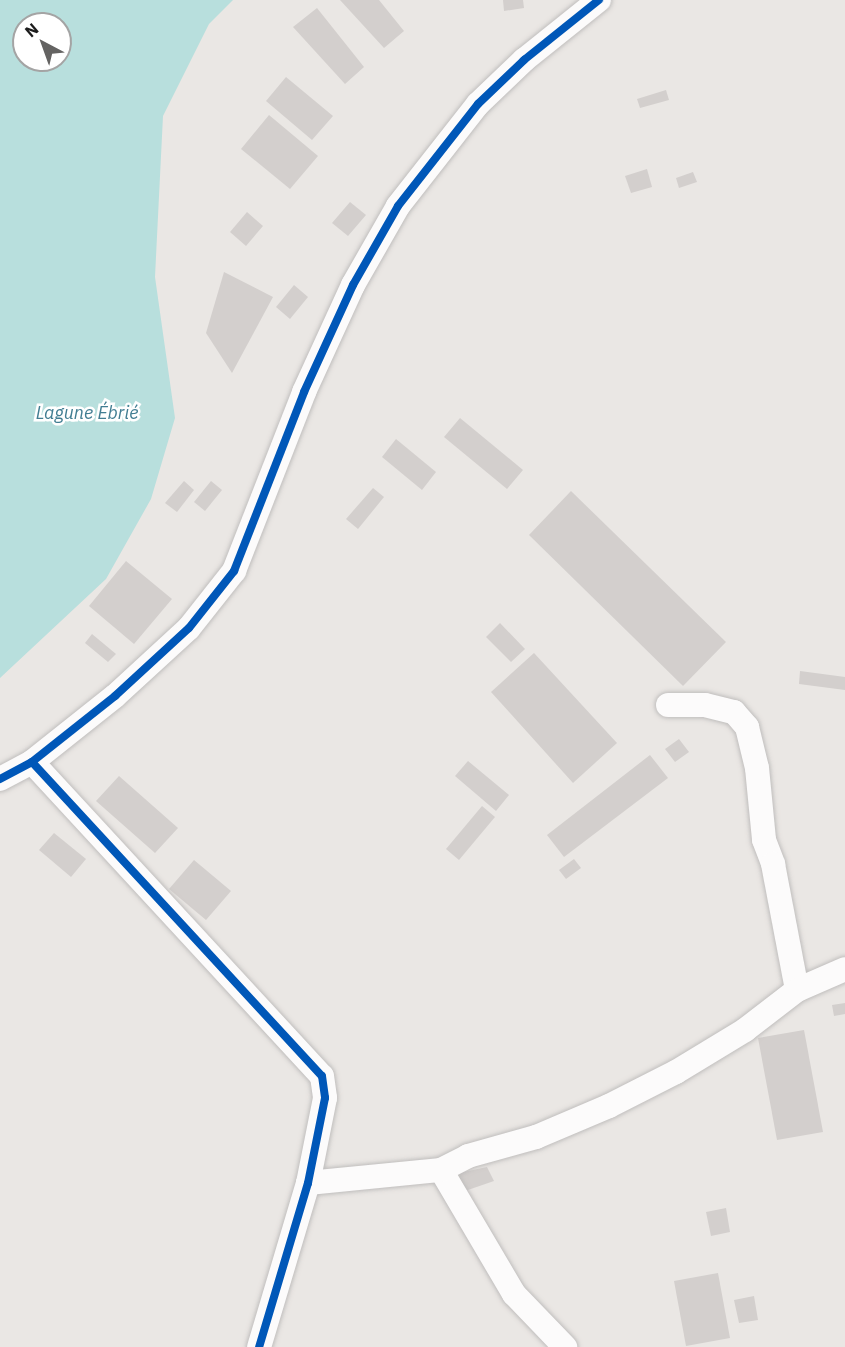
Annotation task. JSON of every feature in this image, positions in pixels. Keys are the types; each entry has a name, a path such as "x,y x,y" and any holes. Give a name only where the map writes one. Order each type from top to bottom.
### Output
{"street":[{"path":"0,779 32,762 116,696 189,628 234,571 304,392 353,285 398,206 478,104 524,60 600,0"},
{"path":"668,705 705,705 734,712 747,727 757,768 760,823 773,864 797,990"},
{"path":"32,762 322,1076 325,1098 308,1183 259,1347"},
{"path":"308,1183 441,1170 468,1156 536,1137 609,1106 745,1030 797,990 845,969"},
{"path":"441,1170 514,1294 565,1347"}],"water":[{"name":"Lagune Ébrié","path":"0,0 233,0 209,24 163,116 155,277 175,418 151,499 106,579 0,678"}],"building":[{"path":"340,0 379,0 404,31 384,48"},
{"path":"503,0 523,0 524,8 504,11"},
{"path":"317,8 364,67 345,84 293,27"},
{"path":"286,77 333,116 312,140 266,101"},
{"path":"666,90 669,100 640,108 637,99"},
{"path":"269,115 318,156 290,189 241,149"},
{"path":"647,169 652,187 631,193 625,176"},
{"path":"693,172 697,182 679,188 676,178"},
{"path":"350,202 366,215 348,236 332,223"},
{"path":"247,212 263,226 246,246 230,232"},
{"path":"224,272 273,297 232,373 206,333"},
{"path":"294,285 308,297 290,319 276,307"},
{"path":"460,418 523,470 507,489 444,437"},
{"path":"396,439 436,472 422,490 382,457"},
{"path":"184,481 194,490 177,512 165,503"},
{"path":"211,481 222,490 205,511 194,502"},
{"path":"373,488 384,497 358,529 346,519"},
{"path":"571,491 726,642 683,686 529,535"},
{"path":"126,561 172,599 134,644 89,606"},
{"path":"500,623 525,649 511,662 486,637"},
{"path":"92,634 116,654 108,662 85,643"},
{"path":"534,653 617,743 573,783 491,692"},
{"path":"800,671 845,677 845,690 799,684"},
{"path":"679,739 689,752 675,762 665,749"},
{"path":"650,755 668,778 564,857 547,835"},
{"path":"468,761 509,795 496,811 455,776"},
{"path":"119,776 178,828 155,853 96,801"},
{"path":"482,806 495,817 459,860 446,849"},
{"path":"54,833 86,859 71,877 39,850"},
{"path":"574,859 581,868 566,879 559,870"},
{"path":"194,860 231,891 206,920 169,889"},
{"path":"845,1003 845,1014 834,1016 832,1005"},
{"path":"804,1030 823,1132 777,1140 758,1038"},
{"path":"487,1167 494,1181 462,1192 459,1173"},
{"path":"726,1208 730,1232 711,1236 706,1212"},
{"path":"718,1273 730,1338 686,1346 674,1281"},
{"path":"754,1296 758,1320 739,1323 734,1300"}],"cycle path":[{"path":"0,779 32,762 115,696 189,628 234,571 304,392 353,285 398,206 478,104 524,60 599,0"},
{"path":"32,762 322,1076 325,1098 308,1183 259,1347"}]}
